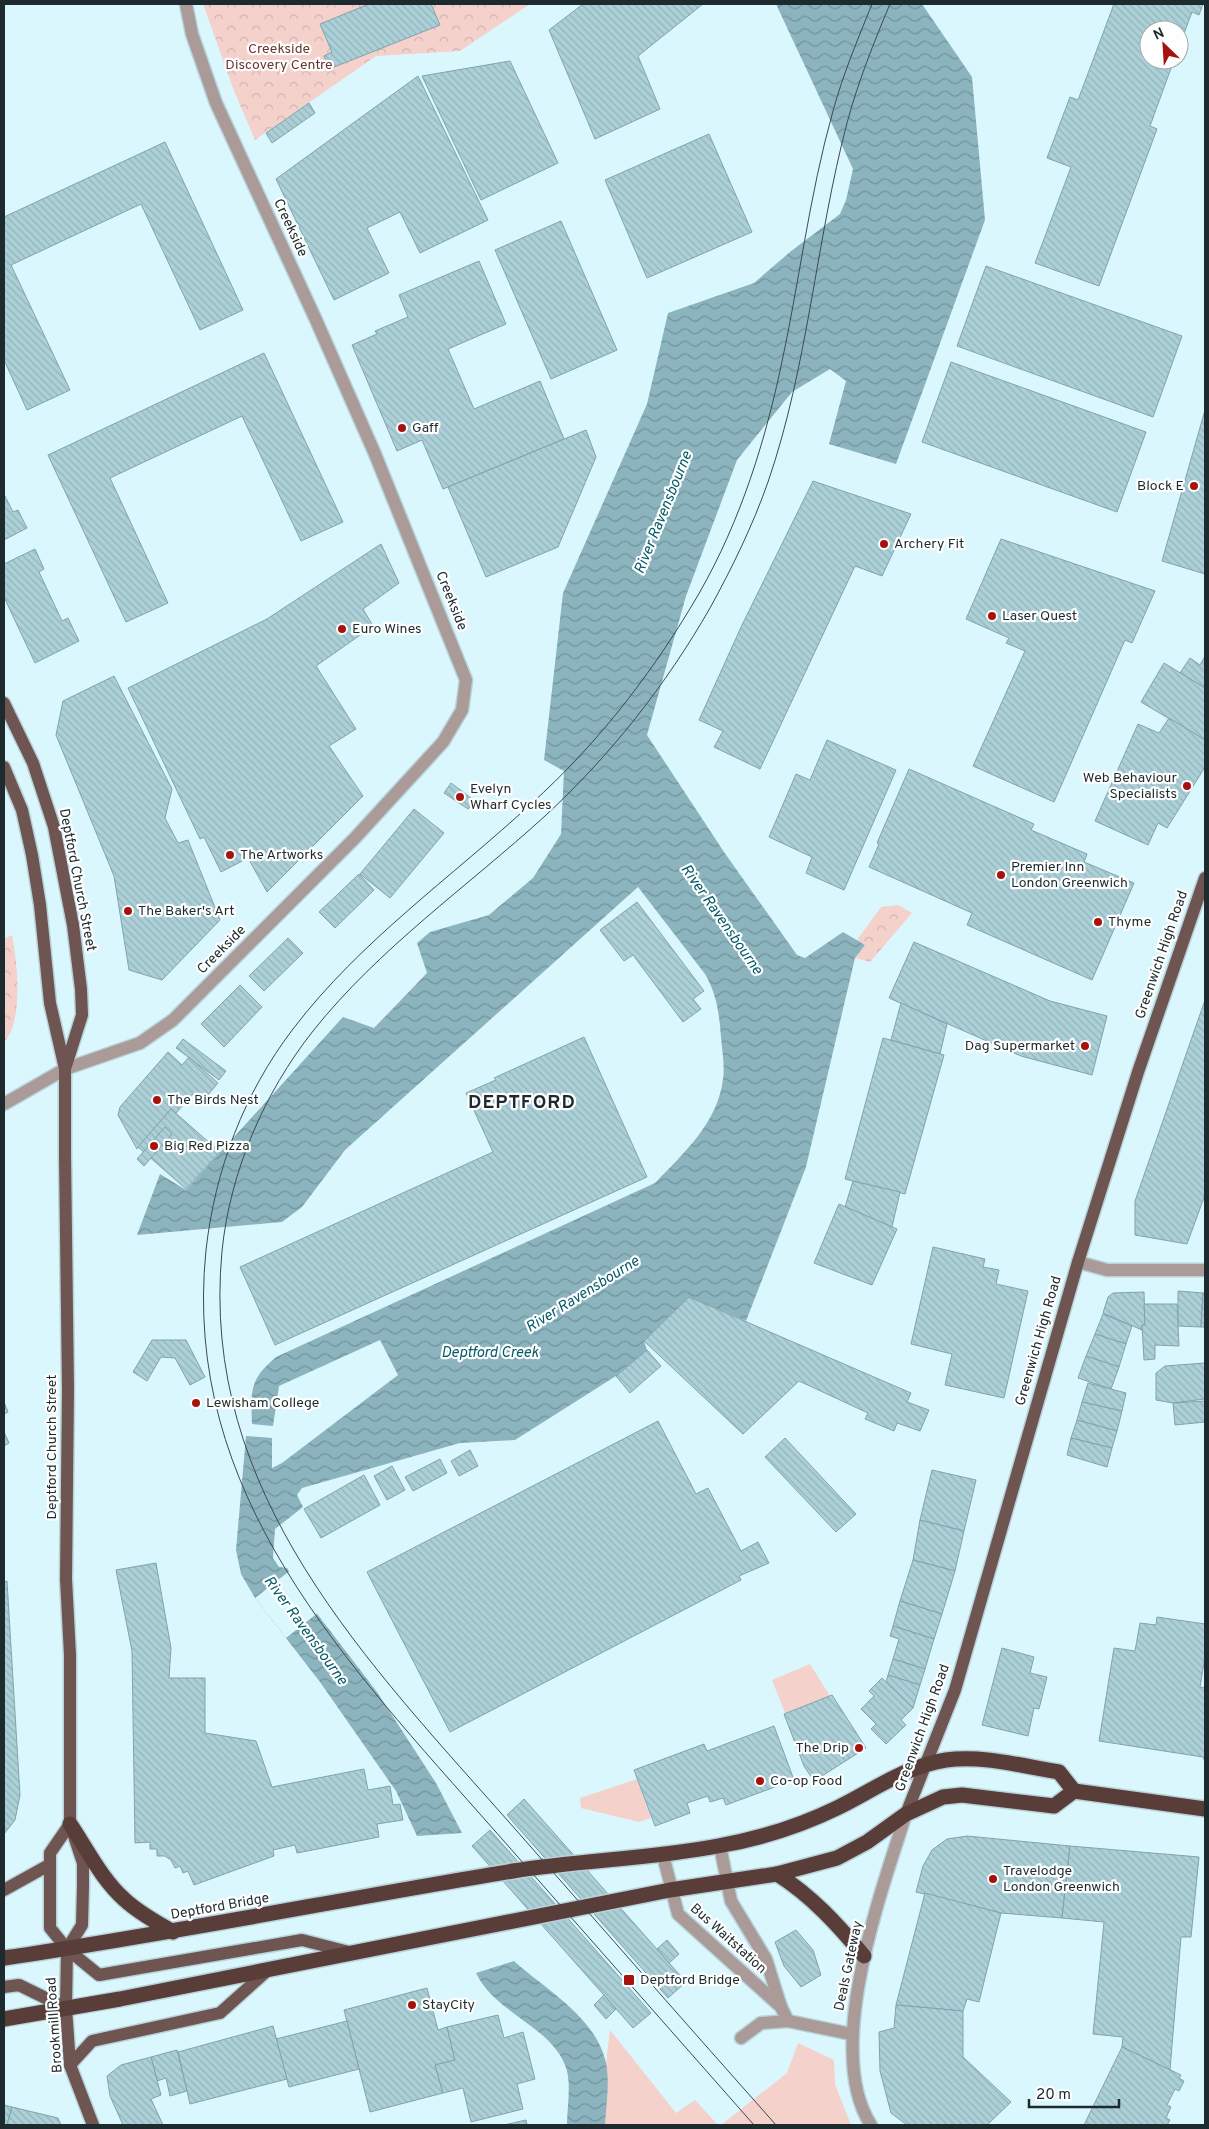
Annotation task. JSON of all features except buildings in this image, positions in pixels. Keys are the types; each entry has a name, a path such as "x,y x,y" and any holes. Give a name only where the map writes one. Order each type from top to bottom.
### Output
{"highway":[{"name":"Deptford Bridge","path":"4,1958 173,1932 540,1867 663,1855 720,1846 761,1836 817,1817 908,1771 928,1764 962,1759 1059,1772 1074,1792"},
{"path":"4,2019 268,1970 349,1952 670,1890 777,1874 837,1858 867,1842 906,1814 943,1797 962,1795 1054,1806 1074,1792 1205,1809"},
{"path":"70,1824 101,1870 124,1899 146,1916 173,1932"},
{"path":"777,1874 797,1886 811,1898 837,1924 864,1956"}],"main road":[{"name":"Deptford Church Street","path":"4,703 33,763 54,827 73,925 81,989 82,1015 65,1069"},
{"name":"Deptford Church Street","path":"4,767 22,810 32,855 40,904 50,1003 65,1069 68,1390 66,1579 70,1655 70,1824 83,1863 82,1925 67,1949"},
{"name":"Greenwich High Road","path":"906,1814 928,1764 955,1690 1078,1262 1138,1072 1205,878"},
{"path":"70,1824 50,1853 50,1928 67,1949 99,1974 302,1940 349,1952"},
{"path":"4,1890 49,1865"},
{"name":"Brookmill Road","path":"67,1949 66,2008 70,2065 93,2125"},
{"path":"70,2065 92,2040 220,2013 268,1970"},
{"path":"4,1987 19,1985 66,2008"}],"street":[{"name":"Creekside","path":"4,1104 65,1069 140,1043 173,1020 355,838 443,742 462,710 466,680 450,639 375,454 316,320 216,103 192,34 186,4"},
{"path":"1078,1262 1107,1270 1205,1270"},
{"name":"Deals Gateway","path":"871,2125 864,2115 852,2065 851,2034 864,1956 906,1814"},
{"name":"Bus Waitstation","path":"720,1846 731,1901 766,1960 781,2007 788,2021"},
{"name":"Bus Waitstation","path":"663,1855 670,1890 678,1914 781,2007"},
{"path":"741,2038 761,2023 788,2021 851,2034"}],"green space":[{"name":"Creekside Discovery Centre","path":"203,4 530,4 460,51 376,56 255,140 234,91"},
{"path":"898,905 912,913 870,962 855,958 865,945 857,940 881,907"},
{"path":"12,935 16,960 17,1006 10,1033 4,1042 4,939"},
{"path":"810,1664 830,1696 785,1713 772,1680"},
{"path":"637,1779 651,1818 639,1822 581,1808 580,1798"},
{"path":"610,2030 676,2113 695,2100 718,2125 605,2125 606,2064"},
{"path":"798,2043 834,2060 835,2084 851,2125 721,2125 787,2073"}],"water":[{"name":"Deptford Creek","path":"776,4 922,4 972,77 985,220 896,464 829,444 846,381 830,369 792,392 737,460 686,596 647,735 724,852 797,955 805,958 843,932 865,945 855,958 806,1167 746,1321 689,1297 644,1341 647,1350 616,1376 515,1440 460,1443 302,1488 297,1495 303,1507 275,1529 273,1558 279,1567 287,1568 318,1615 377,1692 436,1783 462,1833 417,1836 396,1791 320,1682 255,1598 241,1574 236,1550 246,1436 272,1438 272,1468 282,1463 398,1375 380,1340 279,1386 273,1426 252,1424 253,1386 261,1372 276,1357 655,1183 698,1136 707,1123 720,1095 724,1074 723,1058 718,1012 709,982 705,974 638,887 345,1150 302,1207 282,1222 137,1235 160,1174 186,1190 343,1017 374,1028 427,973 417,943 430,932 489,915 533,878 561,834 564,771 544,760 563,593 647,404 668,313 754,283 790,252 840,214 846,200 853,169"},
{"path":"514,1961 555,1994 581,2018 592,2032 606,2063 608,2078 605,2125 567,2125 568,2078 560,2056 538,2031 497,1999 485,1987 476,1973"}],"pier":[{"path":"292,1569 319,1612 286,1638 255,1598"}],"tram line":[{"path":"754,2125 383,1703 331,1637 285,1569 247,1496 220,1420 205,1338 206,1250 216,1191 234,1134 260,1079 293,1029 319,997 377,938 502,830 577,759 638,686 674,634 707,580 734,523 765,433 787,339 817,175 841,84 872,4"},
{"path":"776,2125 404,1703 352,1637 305,1569 266,1497 237,1420 222,1339 222,1251 226,1221 233,1192 241,1163 252,1135 279,1080 313,1031 366,972 424,919 545,816 592,769 656,692 710,608 756,514 782,438 793,394 827,213 847,123 856,92 890,4"}],"place":[{"name":"Gaff","path":"402,428"},
{"name":"Block E","path":"1194,486"},
{"name":"Archery Fit","path":"884,544"},
{"name":"Laser Quest","path":"992,616"},
{"name":"Euro Wines","path":"342,629"},
{"name":"Web Behaviour Specialists","path":"1187,786"},
{"name":"Evelyn Wharf Cycles","path":"460,797"},
{"name":"The Artworks","path":"230,855"},
{"name":"Premier Inn London Greenwich","path":"1001,875"},
{"name":"The Baker's Art","path":"128,911"},
{"name":"Thyme","path":"1098,922"},
{"name":"Dag Supermarket","path":"1085,1046"},
{"name":"The Birds Nest","path":"157,1100"},
{"name":"Big Red Pizza","path":"154,1146"},
{"name":"Lewisham College","path":"196,1403"},
{"name":"The Drip","path":"859,1748"},
{"name":"Co-op Food","path":"760,1781"},
{"name":"Travelodge London Greenwich","path":"993,1879"},
{"name":"Deptford Bridge","path":"629,1980"},
{"name":"StayCity","path":"412,2005"}],"district":[{"name":"DEPTFORD","path":"522,1103"}],"water label":[{"name":"River Ravensbourne","path":"664,513"},
{"name":"River Ravensbourne","path":"721,920"},
{"name":"River Ravensbourne","path":"583,1295"},
{"name":"River Ravensbourne","path":"305,1631"}]}
